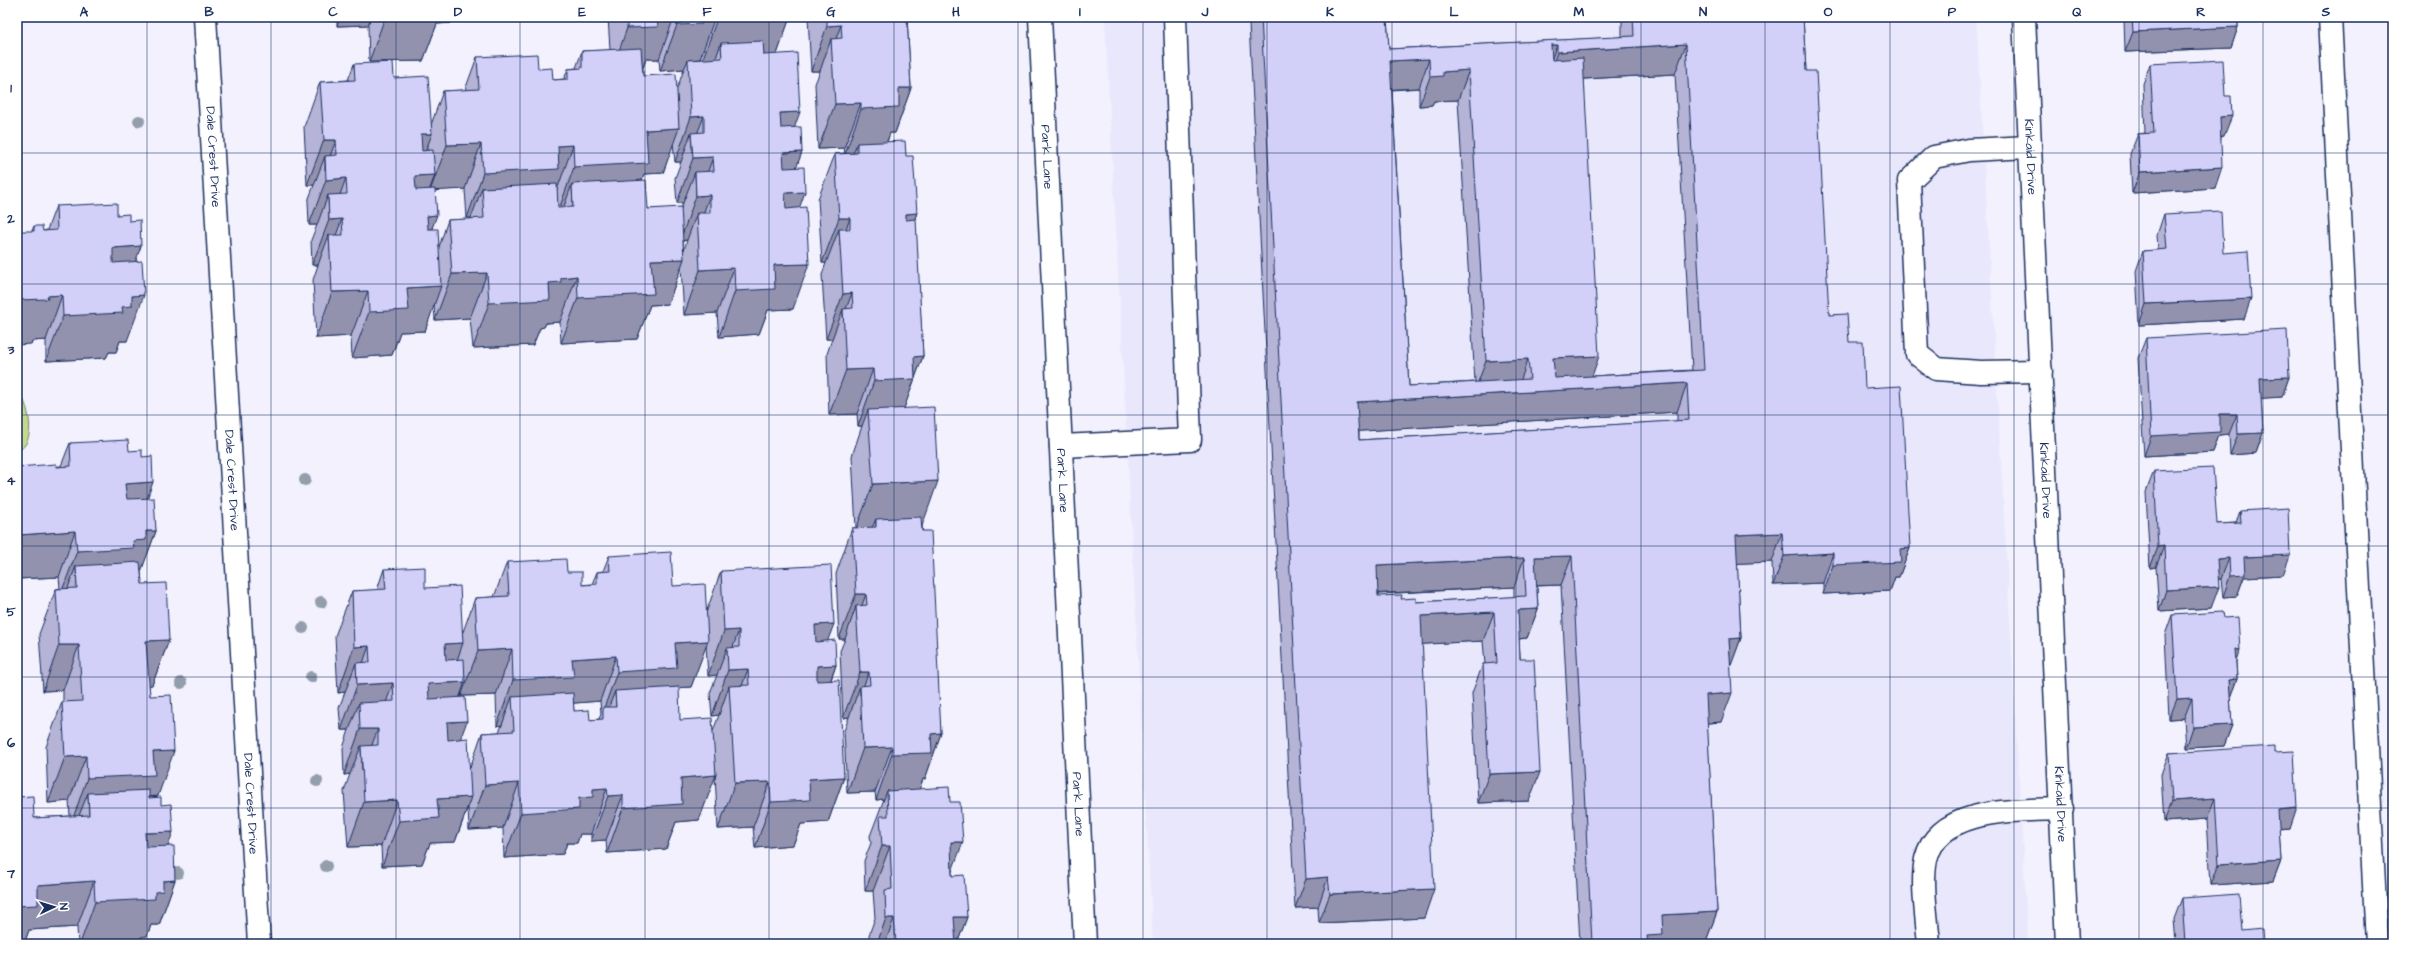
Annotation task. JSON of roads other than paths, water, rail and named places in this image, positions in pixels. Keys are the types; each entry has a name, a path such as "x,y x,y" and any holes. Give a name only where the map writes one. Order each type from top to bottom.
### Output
{"street":[{"name":"Dale Crest Drive","path":"205,17 259,944"},
{"name":"Park Lane","path":"1040,17 1085,944"},
{"path":"1061,446 1190,440 1175,17"},
{"name":"Kinkaid Drive","path":"2024,17 2029,147 2062,809 2067,944"},
{"path":"2330,17 2376,944"},
{"path":"2029,147 1969,150 1934,157 1909,181 1917,354 1936,369 1981,372 2041,371"},
{"path":"1929,944 1925,878 1926,859 1934,840 1946,828 1963,820 2003,812 2062,809"}]}
